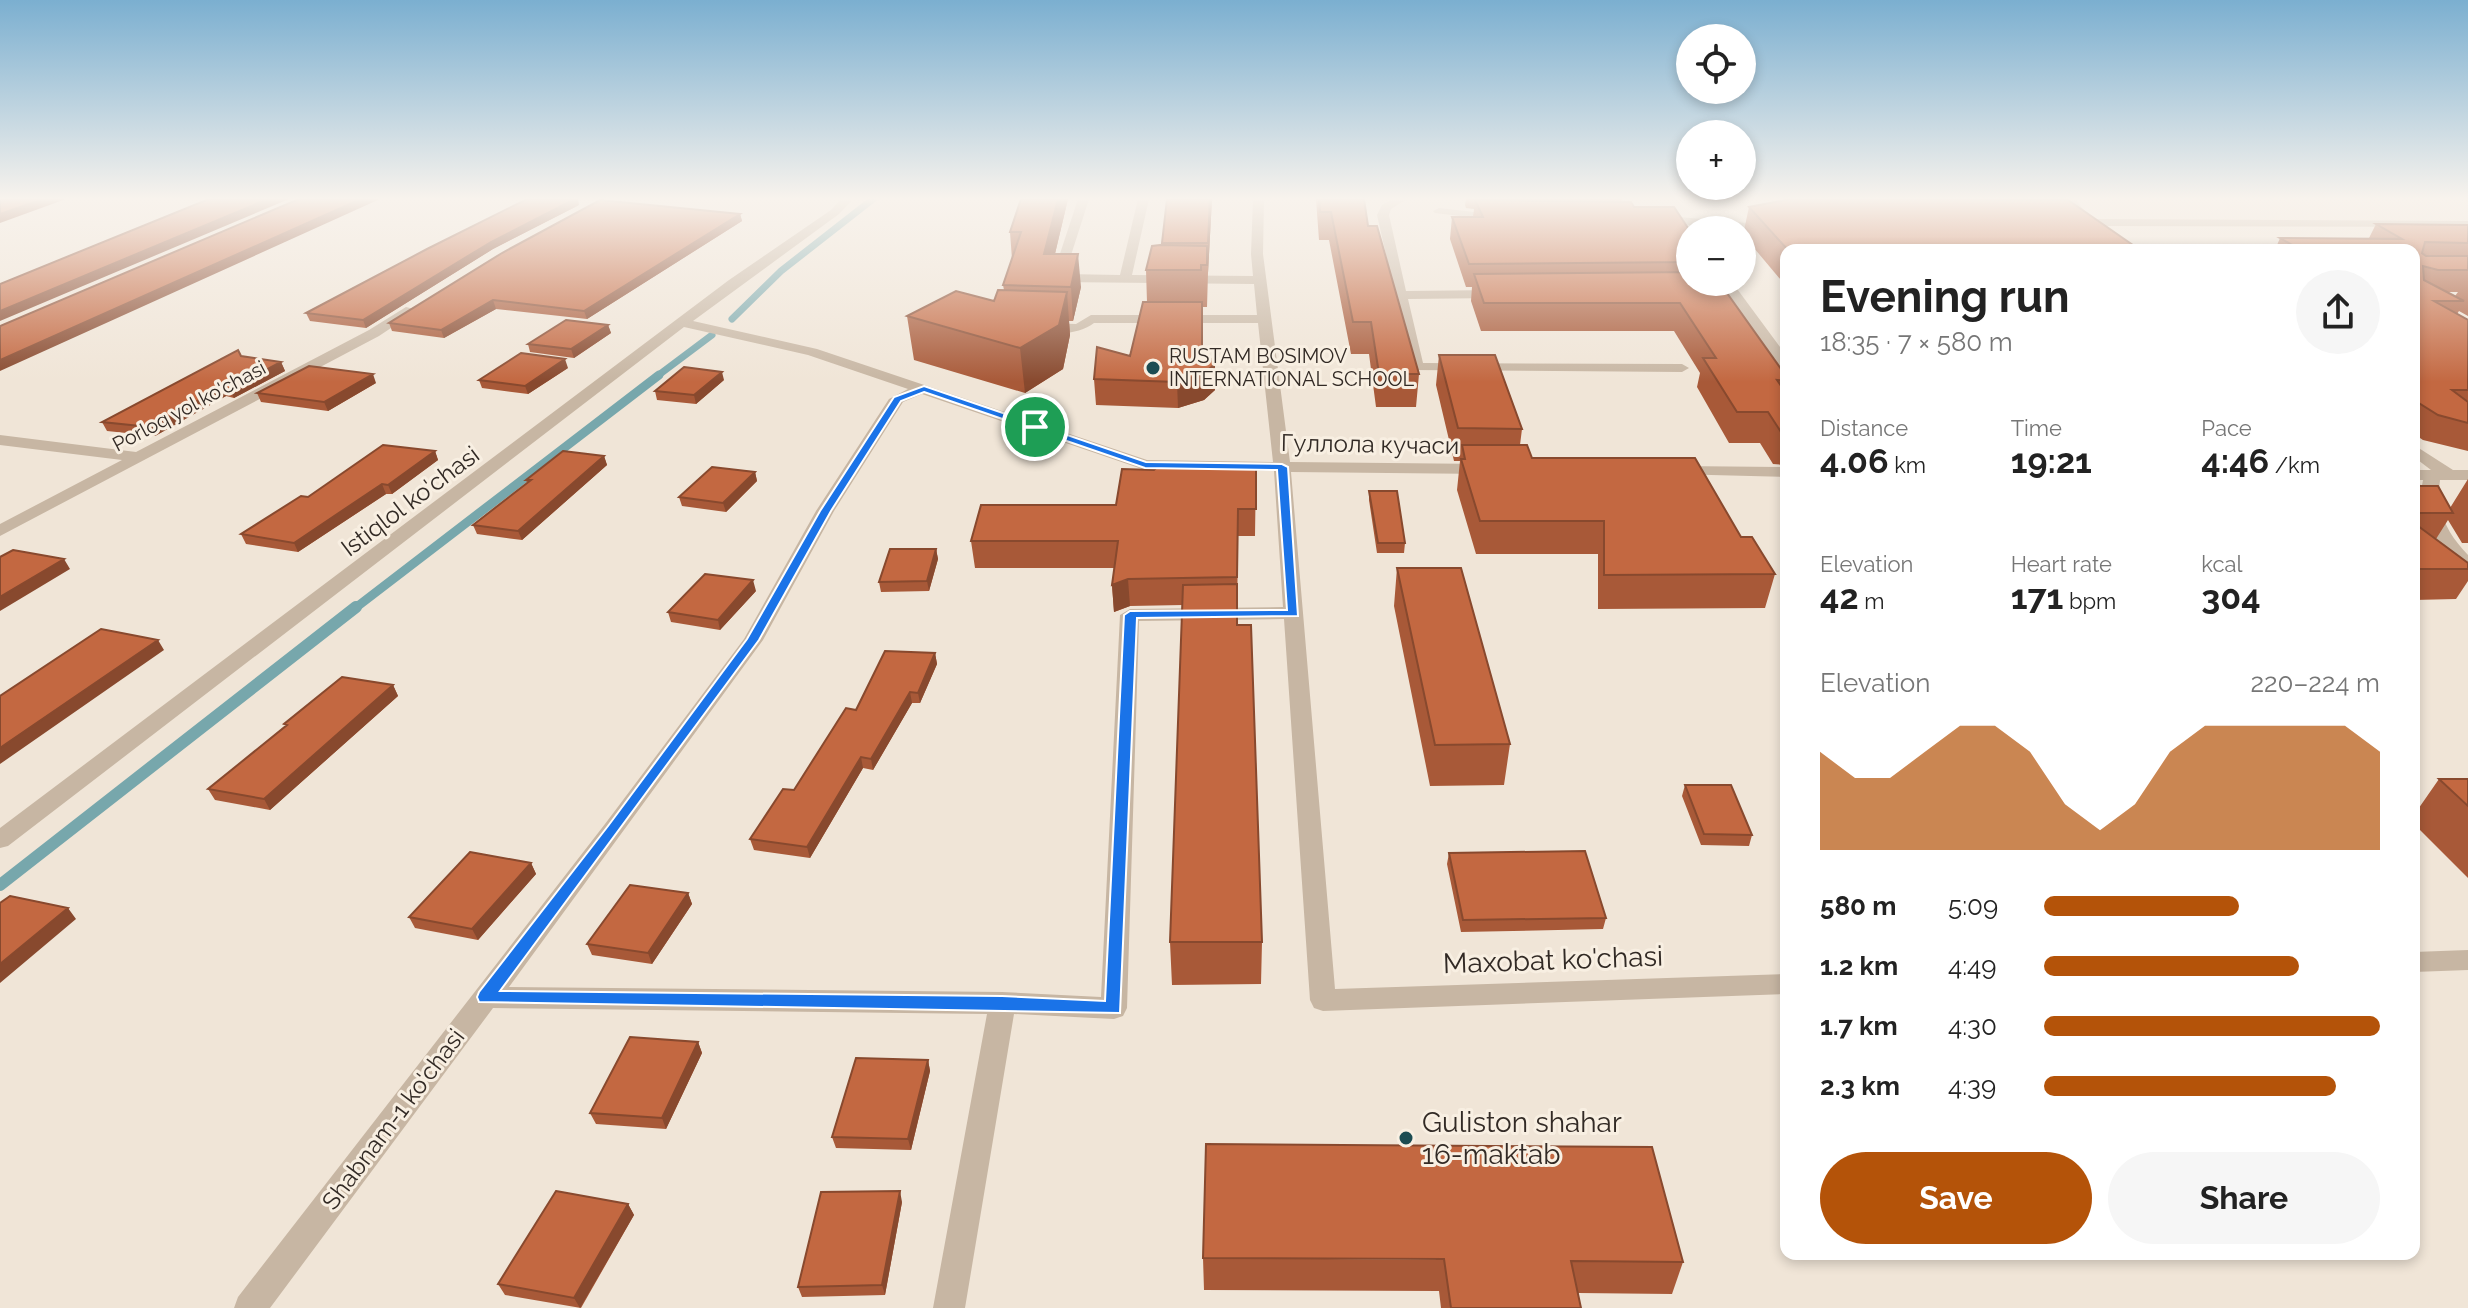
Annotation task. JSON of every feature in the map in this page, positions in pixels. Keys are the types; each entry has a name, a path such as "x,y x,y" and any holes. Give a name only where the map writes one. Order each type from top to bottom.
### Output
{"street":[{"name":"Istiqlol ko'chasi","path":"0,840 767,260"},
{"path":"1064,260 1058,278 1260,280"},
{"path":"1125,279 1130,260"},
{"path":"485,997 1002,1003 1114,1008 1130,615 1294,613 1282,467 1258,260"},
{"path":"1393,260 1417,367 1682,368"},
{"path":"1401,295 1511,294"},
{"path":"1730,296 1780,357"},
{"name":"Porloq yol ko'chasi","path":"0,531 374,333 424,302"},
{"path":"1032,327 1079,328 1091,319 1265,319"},
{"name":"Гуллола кучаси","path":"684,323 812,352 1145,465 1503,469"},
{"path":"1761,332 1780,332"},
{"name":"Shabnam-1 ko'chasi","path":"250,1308 613,830 753,640 825,511 897,399 924,388"},
{"path":"0,440 135,457"},
{"path":"2420,458 2432,475 2428,504 2448,545 2468,566"},
{"path":"1660,471 1780,472"},
{"path":"2432,475 2468,475"},
{"name":"Maxobat ko'chasi","path":"1294,613 1323,1000 1780,984"},
{"path":"2420,962 2468,960"},
{"path":"949,1308 1002,1003"}],"building":[{"path":"59,260 122,260 0,311 0,284"},
{"path":"155,260 224,260 0,360 0,326"},
{"path":"406,260 461,260 363,320 306,313"},
{"path":"491,260 666,260 584,311 493,300 441,330 389,323"},
{"path":"1011,260 1077,260 1071,287 1003,285"},
{"path":"1148,260 1207,260 1207,265 1201,265 1201,270 1146,270"},
{"path":"1341,260 1387,260 1419,374 1379,374 1371,322 1353,322"},
{"path":"1468,260 1676,260 1469,264"},
{"path":"2420,260 2468,260 2468,270 2438,270 2423,266 2424,280 2464,301 2434,301 2468,320 2468,390 2452,390 2468,402 2468,423 2438,415 2420,404"},
{"path":"1676,272 1676,296 1729,296 1780,368 1780,380 1777,380 1780,384 1780,430 1768,412 1737,412 1703,358 1716,358 1680,303 1484,303 1474,274"},
{"path":"998,290 1067,292 1059,325 1020,348 907,316 956,291 994,301"},
{"path":"1143,302 1202,302 1202,348 1215,364 1203,374 1177,382 1094,379 1097,347 1130,356"},
{"path":"566,320 608,325 571,349 528,344"},
{"path":"238,350 241,356 281,362 229,389 221,388 150,427 102,422"},
{"path":"521,353 565,359 525,386 479,380"},
{"path":"1439,355 1495,355 1522,429 1458,428"},
{"path":"309,366 373,374 324,402 257,393"},
{"path":"684,367 722,372 694,395 655,391"},
{"path":"383,445 435,451 388,485 382,484 294,543 241,534 301,496 308,497"},
{"path":"1462,445 1527,445 1532,458 1695,458 1741,537 1752,537 1775,574 1604,575 1604,521 1480,521 1461,459 1465,459"},
{"path":"563,451 604,456 518,531 473,525 531,480 526,480"},
{"path":"1158,466 1256,467 1256,509 1238,509 1237,577 1128,579 1112,585 1118,541 971,541 981,505 1116,505 1122,469 1154,470"},
{"path":"712,467 755,472 723,503 679,497"},
{"path":"2420,486 2438,486 2453,513 2420,513"},
{"path":"1369,491 1397,491 1405,543 1378,543"},
{"path":"2420,527 2468,563 2468,569 2420,569"},
{"path":"890,549 936,549 927,581 879,582"},
{"path":"13,550 64,559 0,597 0,557"},
{"path":"1397,568 1461,568 1510,744 1435,745"},
{"path":"705,574 753,580 718,620 668,612"},
{"path":"1237,584 1237,625 1251,625 1262,942 1170,942 1183,585"},
{"path":"101,629 158,640 0,748 0,696"},
{"path":"885,651 935,653 918,693 910,692 871,759 861,757 807,847 750,839 783,789 794,790 846,708 856,710"},
{"path":"342,677 393,685 264,799 208,789 287,725 284,724"},
{"path":"2439,779 2468,779 2468,806"},
{"path":"1685,785 1731,785 1752,835 1704,834"},
{"path":"1585,851 1606,918 1463,920 1449,853"},
{"path":"470,852 531,863 472,929 409,917"},
{"path":"630,885 688,893 648,953 587,944"},
{"path":"10,896 68,908 0,964 0,903"},
{"path":"630,1037 698,1042 662,1118 590,1113"},
{"path":"856,1058 928,1060 908,1139 832,1137"},
{"path":"1206,1144 1652,1147 1683,1262 1571,1261 1581,1308 1451,1308 1444,1259 1203,1258"},
{"path":"556,1191 628,1204 574,1298 498,1284"},
{"path":"900,1191 882,1285 798,1287 821,1192"}],"waterway":[{"path":"732,319 795,260"},
{"path":"656,377 712,335"},
{"path":"354,609 659,375"},
{"path":"0,885 356,607"}],"place":[{"name":"RUSTAM BOSIMOV INTERNATIONAL SCHOOL","path":"1153,368"},
{"name":"Guliston shahar 16-maktab","path":"1406,1138"}],"route":[{"path":"924,388 1035,427 1145,465 1282,467 1294,613 1130,615 1114,1008 1002,1003 485,997 753,640 825,511 897,399 924,388"}]}
